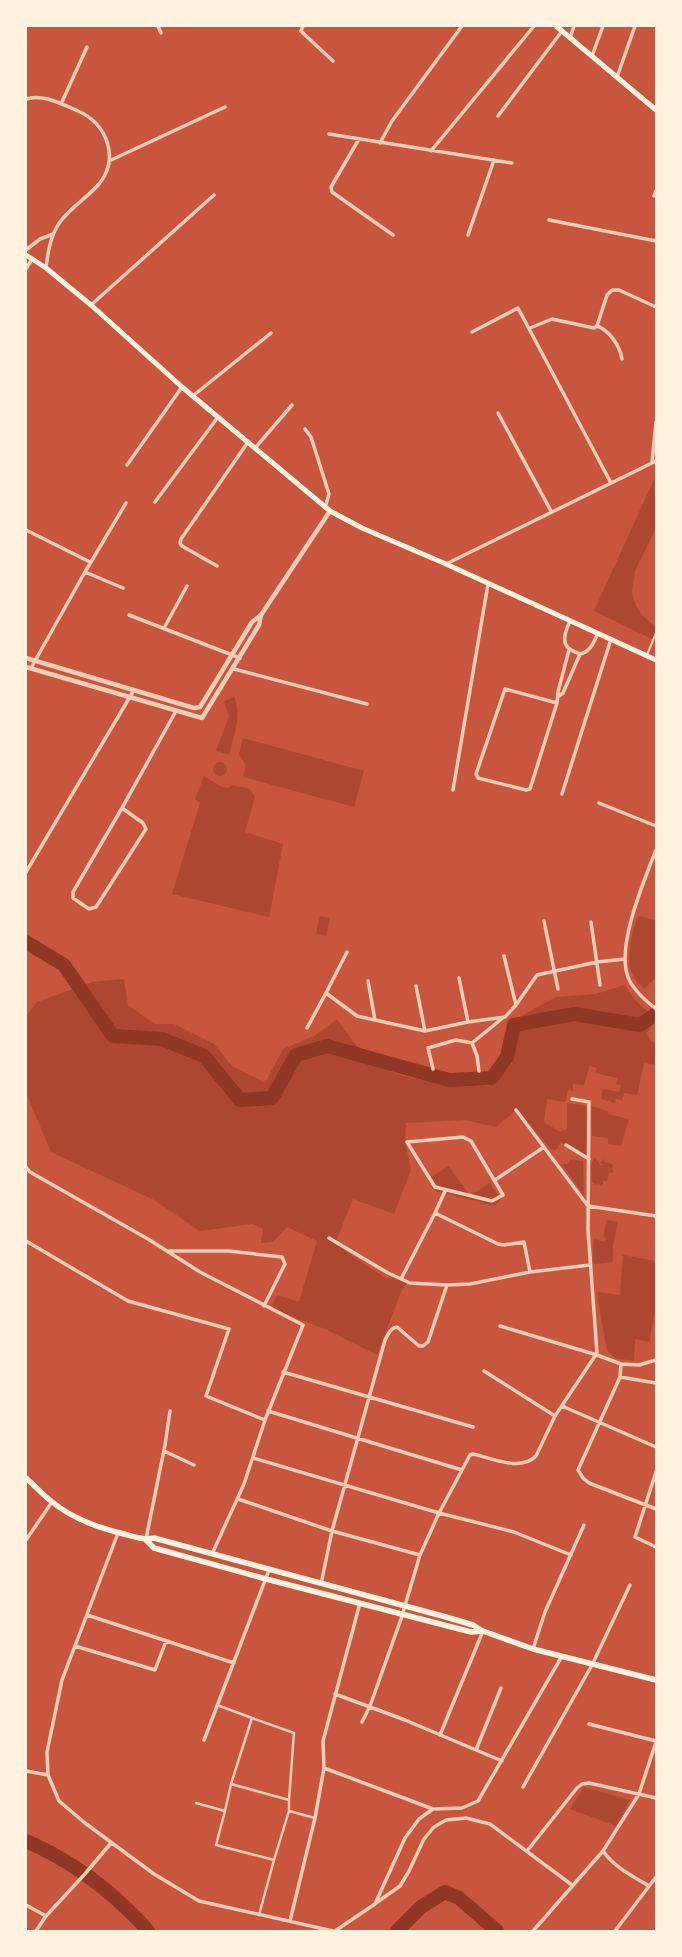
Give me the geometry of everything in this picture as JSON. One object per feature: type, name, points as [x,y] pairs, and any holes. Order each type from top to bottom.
[{"type":"main road","points":[[556,26],[656,110]]},
{"type":"main road","points":[[26,255],[46,268],[91,305],[182,387],[194,395],[325,508],[362,528],[446,564],[656,660]]},
{"type":"main road","points":[[26,1478],[52,1502],[89,1523],[118,1533],[146,1540],[154,1538],[405,1606],[473,1625],[483,1631],[533,1649],[656,1680]]},
{"type":"main road","points":[[146,1540],[154,1548],[266,1579],[403,1613],[471,1632],[483,1631]]},
{"type":"street","points":[[158,26],[161,33]]},
{"type":"street","points":[[303,26],[301,31],[333,61]]},
{"type":"street","points":[[380,143],[392,121],[462,26]]},
{"type":"street","points":[[431,151],[534,26]]},
{"type":"street","points":[[570,38],[574,26]]},
{"type":"street","points":[[592,56],[603,26]]},
{"type":"street","points":[[616,77],[635,26]]},
{"type":"street","points":[[498,116],[562,31]]},
{"type":"street","points":[[61,104],[87,47]]},
{"type":"street","points":[[26,99],[41,98],[86,114],[101,127],[106,136],[108,161],[105,173],[99,184],[68,211],[53,234],[49,244],[46,268]]},
{"type":"street","points":[[108,161],[225,107]]},
{"type":"street","points":[[329,134],[359,140],[512,163]]},
{"type":"street","points":[[359,140],[332,188],[332,192],[393,235]]},
{"type":"street","points":[[468,235],[494,160]]},
{"type":"street","points":[[654,196],[656,191]]},
{"type":"street","points":[[91,305],[214,195]]},
{"type":"street","points":[[548,220],[656,241]]},
{"type":"street","points":[[26,250],[40,239],[53,234]]},
{"type":"street","points":[[26,269],[32,259]]},
{"type":"street","points":[[597,326],[607,295],[612,290],[619,290],[656,308]]},
{"type":"street","points":[[472,332],[518,308],[530,328],[611,483]]},
{"type":"street","points":[[530,328],[552,319],[588,328],[594,328],[597,326]]},
{"type":"street","points":[[597,326],[605,331],[620,350],[622,359]]},
{"type":"street","points":[[194,395],[272,333]]},
{"type":"street","points":[[127,465],[182,387]]},
{"type":"street","points":[[255,448],[292,405]]},
{"type":"street","points":[[498,413],[551,511]]},
{"type":"street","points":[[155,502],[218,417]]},
{"type":"street","points":[[652,463],[656,422]]},
{"type":"street","points":[[305,429],[311,437],[329,494],[325,508]]},
{"type":"street","points":[[217,566],[182,546],[180,543],[181,539],[248,442]]},
{"type":"street","points":[[446,564],[551,511],[656,461]]},
{"type":"street","points":[[126,503],[90,562],[34,660],[28,667],[202,718],[234,669],[259,625],[261,615]]},
{"type":"street","points":[[26,658],[194,708],[200,707],[252,622],[261,615],[330,511]]},
{"type":"street","points":[[26,530],[90,562]]},
{"type":"street","points":[[85,572],[123,588]]},
{"type":"street","points":[[453,790],[488,584]]},
{"type":"street","points":[[164,628],[187,586]]},
{"type":"street","points":[[129,615],[240,658]]},
{"type":"street","points":[[570,621],[564,637],[566,647],[569,650],[580,654]]},
{"type":"street","points":[[559,696],[562,693],[580,654],[589,649],[598,633]]},
{"type":"street","points":[[562,794],[611,639]]},
{"type":"street","points":[[557,703],[505,689],[476,774],[478,778],[526,790],[530,789],[557,703],[559,696],[558,692],[569,650]]},
{"type":"street","points":[[234,669],[366,704]]},
{"type":"street","points":[[26,872],[134,690]]},
{"type":"street","points":[[122,808],[143,823],[146,829],[96,907],[89,909],[73,898],[73,892],[176,711]]},
{"type":"street","points":[[599,803],[656,826]]},
{"type":"street","points":[[656,850],[654,861],[630,925],[624,959],[628,979],[656,1009]]},
{"type":"street","points":[[544,921],[553,971],[558,989]]},
{"type":"street","points":[[591,922],[600,985]]},
{"type":"street","points":[[307,1028],[347,952]]},
{"type":"street","points":[[504,956],[516,1005]]},
{"type":"street","points":[[433,1069],[428,1048],[456,1040],[472,1043],[505,1017],[516,1005],[537,974],[597,962],[624,959]]},
{"type":"street","points":[[458,978],[468,1022]]},
{"type":"street","points":[[368,981],[375,1020]]},
{"type":"street","points":[[416,986],[425,1030]]},
{"type":"street","points":[[326,993],[357,1016],[425,1030],[505,1017]]},
{"type":"street","points":[[472,1043],[477,1056],[479,1071]]},
{"type":"street","points":[[362,1722],[370,1706],[403,1613],[420,1555],[439,1513],[462,1470],[473,1454],[514,1464],[529,1462],[536,1456],[555,1416],[597,1355],[590,1264],[588,1206],[589,1102],[572,1099]]},
{"type":"street","points":[[516,1110],[588,1206],[656,1216]]},
{"type":"street","points":[[467,1138],[504,1194],[492,1201],[445,1191],[433,1186],[407,1141],[467,1138]]},
{"type":"street","points":[[566,1145],[589,1159]]},
{"type":"street","points":[[495,1180],[544,1147]]},
{"type":"street","points":[[26,1168],[30,1172],[167,1251],[200,1272],[303,1325],[268,1411],[238,1499],[212,1554]]},
{"type":"street","points":[[401,1279],[445,1191]]},
{"type":"street","points":[[435,1213],[498,1244],[504,1245],[524,1242],[530,1272]]},
{"type":"street","points":[[329,1238],[410,1283],[446,1285],[477,1282],[530,1272],[590,1264]]},
{"type":"street","points":[[26,1241],[128,1301],[228,1328],[229,1330],[206,1396],[265,1420]]},
{"type":"street","points":[[167,1251],[228,1251],[282,1257],[285,1264],[264,1306]]},
{"type":"street","points":[[321,1584],[332,1531],[385,1340],[389,1332],[397,1327],[419,1346],[423,1346],[428,1342],[446,1285]]},
{"type":"street","points":[[500,1326],[597,1355],[621,1364],[639,1365],[656,1360]]},
{"type":"street","points":[[621,1364],[620,1377],[579,1468],[581,1476],[589,1482],[656,1509]]},
{"type":"street","points":[[484,1371],[555,1416]]},
{"type":"street","points":[[283,1372],[473,1427]]},
{"type":"street","points":[[620,1377],[656,1383]]},
{"type":"street","points":[[562,1406],[656,1447]]},
{"type":"street","points":[[146,1540],[164,1451],[170,1411]]},
{"type":"street","points":[[268,1411],[462,1470]]},
{"type":"street","points":[[164,1451],[194,1465]]},
{"type":"street","points":[[253,1458],[439,1513],[514,1532],[571,1555]]},
{"type":"street","points":[[656,1472],[644,1504],[635,1538],[656,1547]]},
{"type":"street","points":[[238,1499],[332,1531],[420,1555]]},
{"type":"street","points":[[26,1540],[52,1502]]},
{"type":"street","points":[[533,1649],[545,1612],[584,1525]]},
{"type":"street","points":[[118,1533],[62,1680],[47,1752],[48,1775],[59,1800],[85,1823],[154,1874],[199,1901],[334,1931],[400,1886],[424,1839],[434,1827],[446,1820],[466,1818],[490,1824],[572,1886]]},
{"type":"street","points":[[204,1740],[269,1570]]},
{"type":"street","points":[[523,1787],[592,1665],[630,1585]]},
{"type":"street","points":[[290,1921],[315,1818],[324,1768],[323,1741],[360,1603]]},
{"type":"street","points":[[87,1615],[234,1662]]},
{"type":"street","points":[[440,1735],[483,1631]]},
{"type":"street","points":[[75,1646],[155,1670],[166,1641]]},
{"type":"street","points":[[324,1768],[434,1809],[462,1808],[478,1801],[562,1656]]},
{"type":"street","points":[[476,1750],[501,1688]]},
{"type":"street","points":[[335,1694],[370,1706],[502,1761]]},
{"type":"street","points":[[217,1705],[294,1733],[289,1812],[274,1860],[260,1915]]},
{"type":"street","points":[[252,1718],[231,1784],[216,1845],[274,1860]]},
{"type":"street","points":[[533,1931],[603,1851],[639,1794],[656,1741],[589,1724]]},
{"type":"street","points":[[26,1771],[48,1775]]},
{"type":"street","points":[[527,1851],[577,1788],[582,1784],[589,1783],[656,1798]]},
{"type":"street","points":[[231,1784],[289,1800]]},
{"type":"street","points":[[196,1803],[225,1811]]},
{"type":"street","points":[[375,1904],[405,1838],[419,1820],[434,1809]]},
{"type":"street","points":[[289,1812],[315,1818]]},
{"type":"street","points":[[36,1931],[46,1916],[84,1875],[111,1842]]},
{"type":"street","points":[[603,1851],[618,1868],[649,1886]]},
{"type":"street","points":[[614,1931],[656,1877]]},
{"type":"street","points":[[26,1905],[46,1916]]},
{"type":"lane","points":[[646,656],[656,633]]},
{"type":"shaded area","points":[[656,475],[656,528],[635,571],[632,593],[636,606],[644,617],[656,627],[656,641],[594,611]]},
{"type":"shaded area","points":[[234,696],[237,718],[235,733],[229,755],[216,751],[229,716],[224,702]]},
{"type":"shaded area","points":[[243,738],[364,771],[354,807],[243,777],[246,765],[239,754]]},
{"type":"shaded area","points":[[217,762],[223,762],[227,766],[227,772],[223,776],[217,776],[213,772],[213,766]]},
{"type":"shaded area","points":[[204,776],[222,787],[228,788],[232,785],[250,789],[255,797],[245,832],[283,844],[269,917],[172,894],[200,803],[195,799]]},
{"type":"shaded area","points":[[320,916],[330,918],[326,936],[316,933]]},
{"type":"shaded area","points":[[638,916],[656,920],[656,977],[644,989],[633,975],[630,967],[632,937]]},
{"type":"shaded area","points":[[124,979],[128,1005],[154,1024],[174,1024],[214,1044],[232,1066],[265,1083],[283,1049],[314,1036],[337,1019],[363,1053],[383,1068],[407,1077],[421,1080],[489,1086],[512,1064],[506,1034],[517,1018],[556,997],[596,994],[624,985],[638,1003],[656,1018],[647,1033],[651,1041],[656,1044],[656,1065],[644,1063],[637,1095],[624,1093],[622,1102],[621,1100],[616,1099],[615,1103],[601,1099],[603,1089],[619,1092],[621,1085],[616,1084],[617,1078],[595,1073],[597,1068],[590,1066],[590,1064],[584,1085],[573,1084],[573,1091],[568,1090],[565,1102],[547,1099],[544,1122],[560,1132],[567,1129],[567,1103],[586,1106],[586,1155],[561,1142],[556,1150],[550,1149],[517,1109],[496,1127],[464,1120],[406,1123],[405,1141],[411,1170],[394,1214],[353,1199],[335,1244],[387,1279],[398,1276],[407,1283],[401,1292],[377,1355],[327,1330],[271,1308],[277,1295],[299,1302],[317,1241],[287,1227],[273,1242],[261,1243],[263,1229],[253,1224],[200,1231],[154,1200],[51,1152],[26,1093],[26,1016],[37,1002],[92,982]]},
{"type":"shaded area","points":[[591,1106],[608,1111],[608,1114],[629,1119],[621,1146],[608,1144],[608,1138],[592,1136]]},
{"type":"shaded area","points":[[595,1157],[601,1166],[604,1165],[601,1163],[603,1159],[613,1165],[612,1169],[614,1172],[609,1173],[607,1181],[603,1181],[603,1185],[601,1186],[598,1183],[596,1185],[592,1182],[591,1165]]},
{"type":"shaded area","points":[[570,1159],[583,1161],[584,1196],[561,1164],[567,1164]]},
{"type":"shaded area","points":[[448,1166],[470,1195],[490,1183],[501,1200],[495,1206],[436,1191],[429,1179]]},
{"type":"shaded area","points":[[607,1220],[618,1222],[613,1245],[613,1262],[594,1264],[594,1239],[605,1242],[606,1238],[603,1237]]},
{"type":"shaded area","points":[[623,1255],[656,1261],[656,1307],[649,1342],[635,1339],[634,1361],[615,1358],[607,1350],[598,1300],[598,1292],[620,1295]]},
{"type":"shaded area","points":[[584,1787],[630,1800],[616,1826],[570,1809]]},
{"type":"waterway","points":[[26,942],[64,965],[113,1036],[162,1039],[204,1056],[240,1100],[272,1098],[296,1055],[327,1046],[449,1080],[492,1078],[507,1057],[514,1025],[574,1014],[640,1025],[656,1014]]},
{"type":"waterway","points":[[26,1841],[80,1870],[104,1888],[148,1931]]},
{"type":"waterway","points":[[397,1931],[421,1907],[445,1892],[459,1898],[497,1931]]}]
